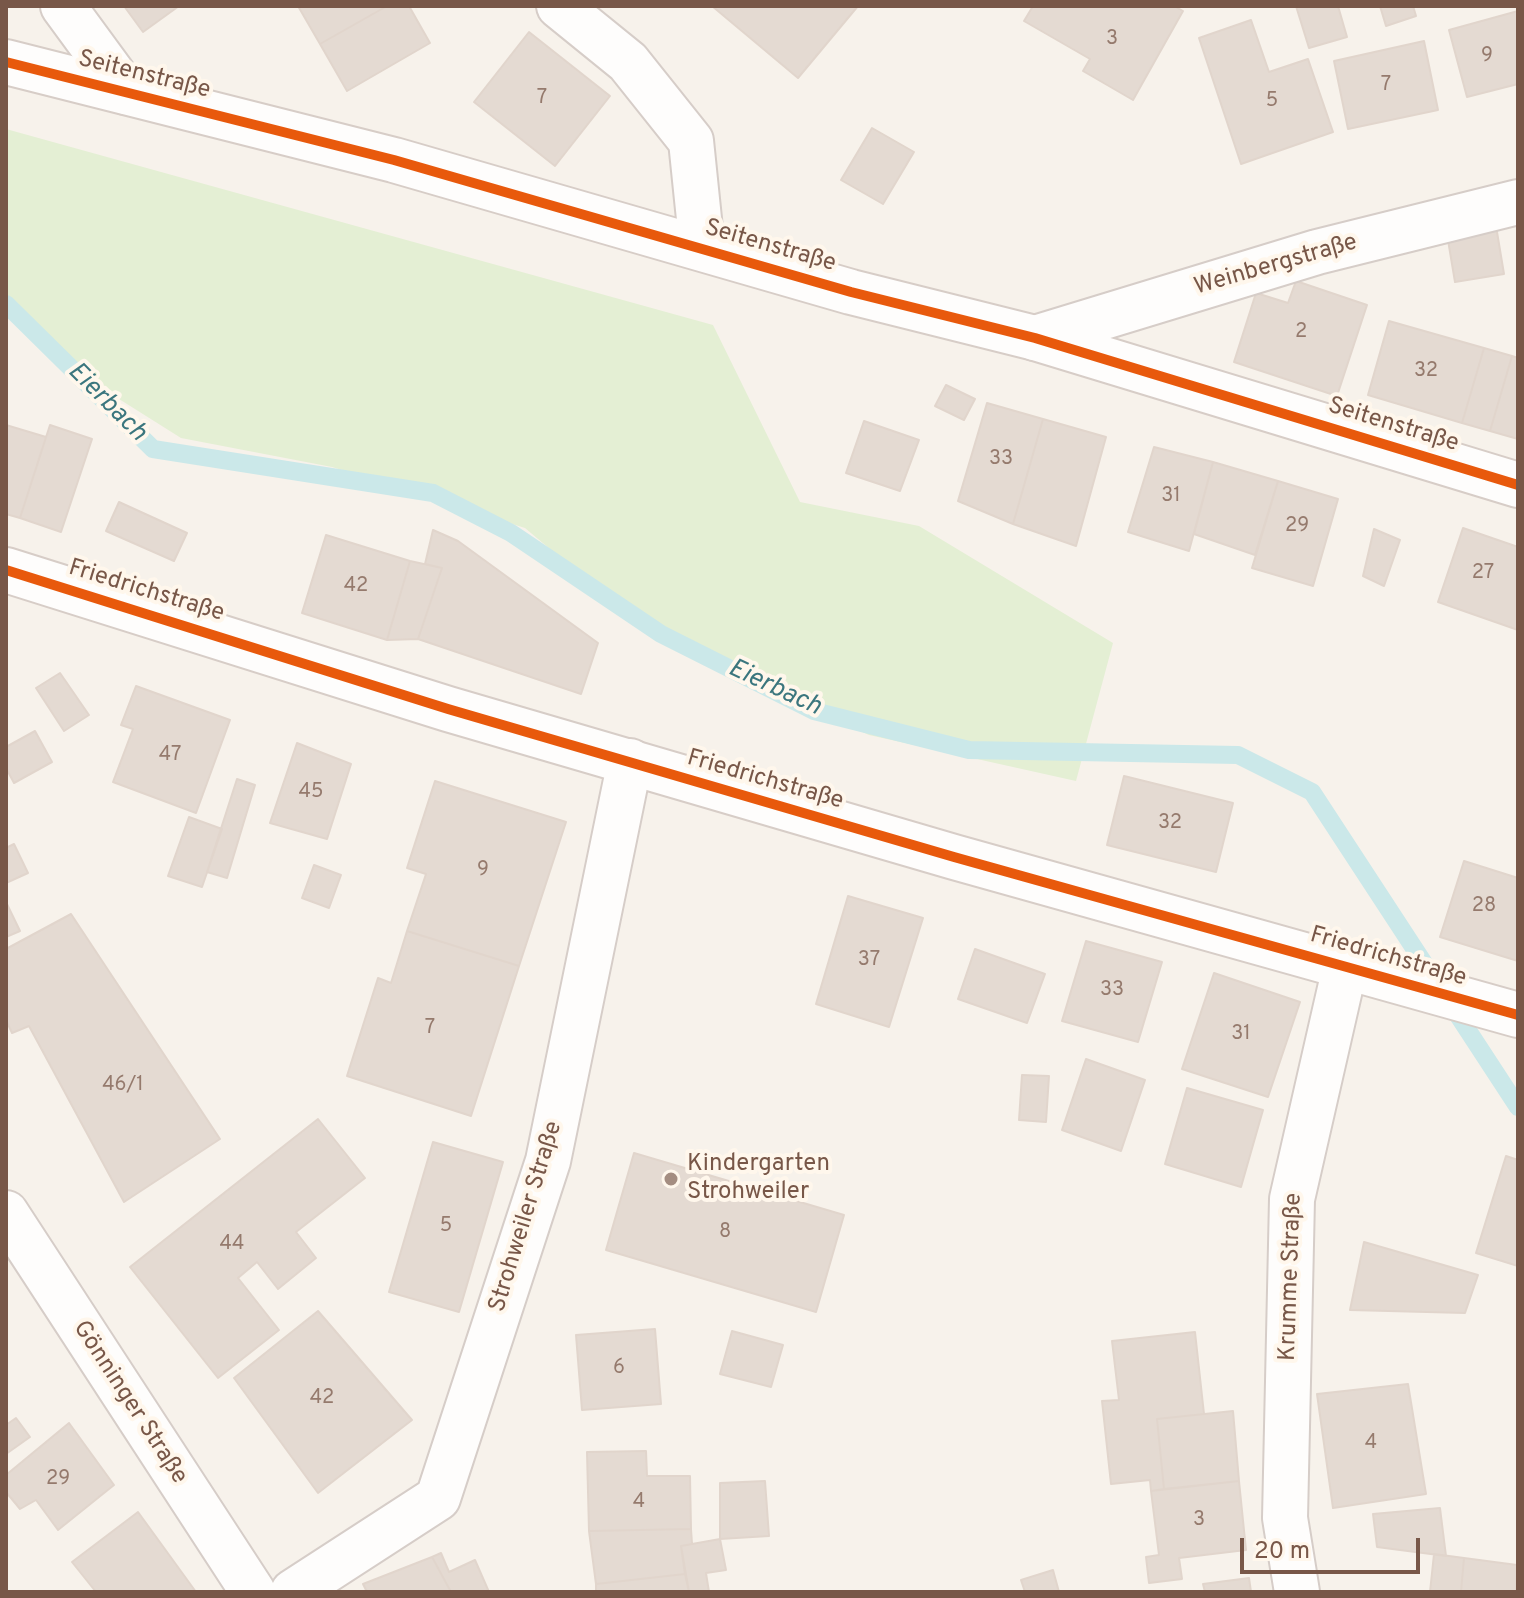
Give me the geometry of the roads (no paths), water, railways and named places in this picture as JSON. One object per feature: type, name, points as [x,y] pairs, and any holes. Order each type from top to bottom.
[{"type":"main road","points":[[63,6],[126,92]]},
{"type":"main road","points":[[559,6],[628,62],[691,141],[702,248]]},
{"type":"main road","name":"Seitenstraße","points":[[6,62],[394,160],[851,292],[1035,338],[1518,485]]},
{"type":"main road","name":"Weinbergstraße","points":[[1035,338],[1317,252],[1518,202]]},
{"type":"main road","name":"Friedrichstraße","points":[[6,570],[448,709],[969,862],[1518,1015]]},
{"type":"main road","name":"Strohweiler Straße","points":[[293,1592],[438,1498],[548,1161],[630,761]]},
{"type":"main road","name":"Krumme Straße","points":[[1297,1592],[1285,1518],[1292,1199],[1345,967]]},
{"type":"main road","name":"Gönninger Straße","points":[[6,1213],[253,1592]]},
{"type":"waterway","name":"Eierbach","points":[[6,304],[153,449],[433,493],[511,533],[661,634],[814,711],[969,750],[1238,755],[1312,792],[1518,1107]]},
{"type":"place","name":"Kindergarten Strohweiler","points":[[671,1179]]}]
